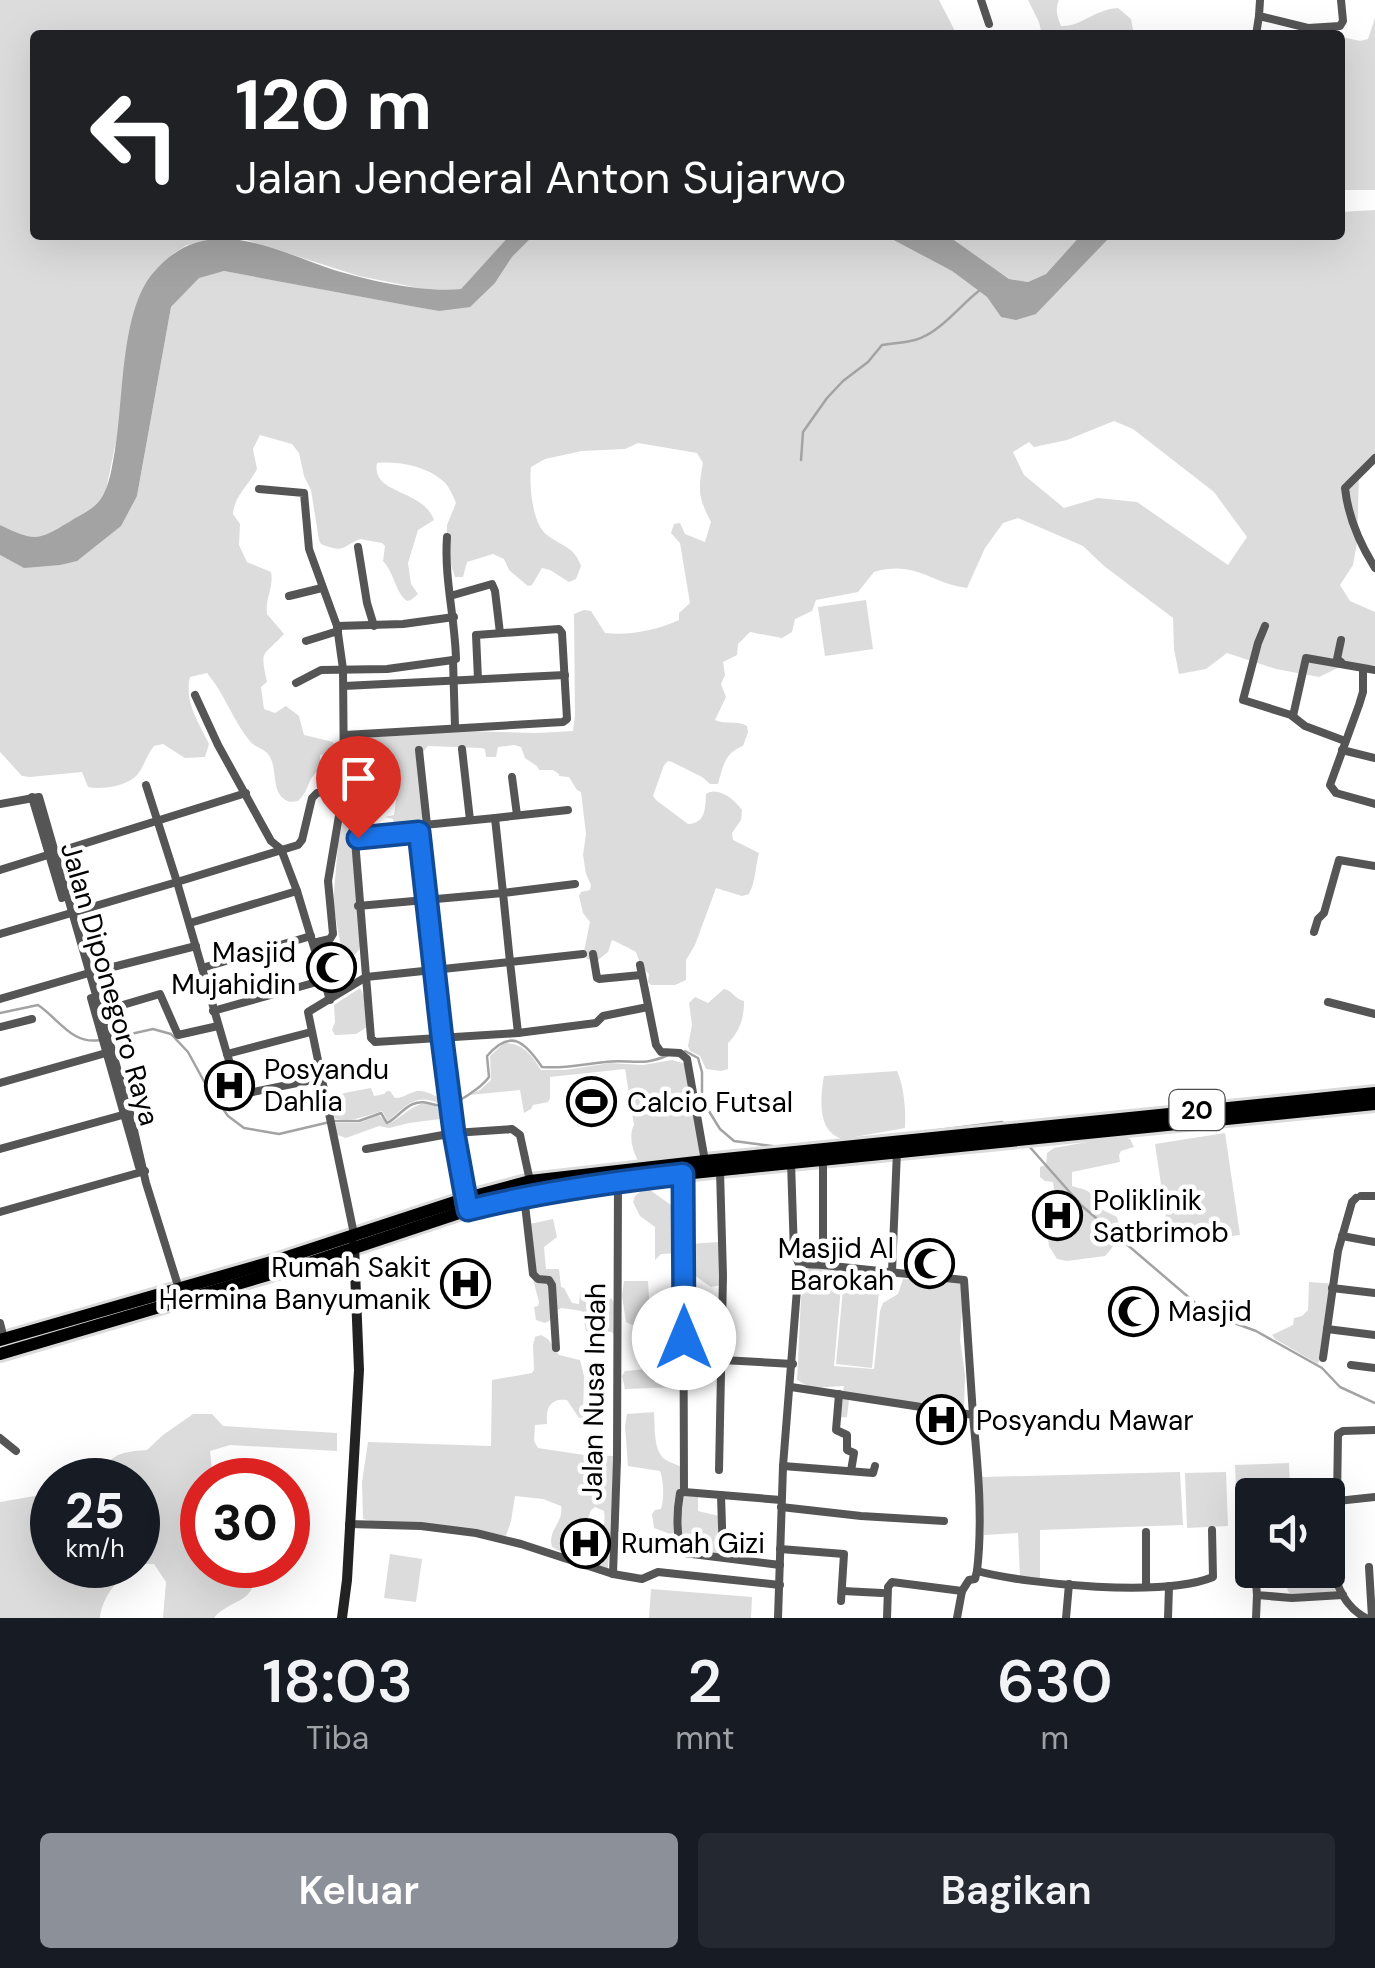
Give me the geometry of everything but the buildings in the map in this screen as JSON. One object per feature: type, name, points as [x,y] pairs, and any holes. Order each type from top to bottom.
[{"type":"highway","name":"20","points":[[467,1204],[822,1155],[1348,1101],[1375,1093]]},
{"type":"highway","name":"20","points":[[1348,1101],[1375,1104]]},
{"type":"highway","name":"20","points":[[0,1354],[46,1334],[275,1261],[356,1242],[530,1181],[705,1161],[896,1151],[1021,1134]]},
{"type":"highway","name":"20","points":[[2,1339],[46,1334]]},
{"type":"main road","points":[[342,1618],[359,1370],[356,1242]]},
{"type":"street","points":[[981,0],[988,24]]},
{"type":"street","points":[[1257,30],[1260,0]]},
{"type":"street","points":[[1319,30],[1340,26],[1341,0]]},
{"type":"street","points":[[1260,16],[1302,30]]},
{"type":"street","points":[[1375,458],[1345,488],[1350,513],[1375,568]]},
{"type":"street","points":[[202,968],[312,939],[330,940],[333,934],[328,881],[344,797],[343,668],[337,629],[309,549],[302,480]]},
{"type":"street","points":[[259,489],[304,493]]},
{"type":"street","points":[[1343,506],[1355,543],[1368,558]]},
{"type":"street","points":[[447,537],[447,578],[456,659],[455,728]]},
{"type":"street","points":[[358,547],[374,626]]},
{"type":"street","points":[[450,596],[492,584],[500,633]]},
{"type":"street","points":[[289,596],[322,588]]},
{"type":"street","points":[[306,641],[337,629],[454,617]]},
{"type":"street","points":[[1265,626],[1243,700],[1294,716],[1343,746],[1375,758]]},
{"type":"street","points":[[346,736],[566,721],[559,629],[476,635],[478,680]]},
{"type":"street","points":[[1341,640],[1338,661],[1361,669]]},
{"type":"street","points":[[1294,716],[1306,658],[1375,670]]},
{"type":"street","points":[[296,683],[321,670],[387,669],[453,660]]},
{"type":"street","points":[[1361,669],[1363,692],[1330,781],[1332,791],[1375,804]]},
{"type":"street","points":[[344,686],[565,675]]},
{"type":"street","points":[[195,695],[271,841],[281,849],[330,1000]]},
{"type":"street","points":[[462,749],[470,820]]},
{"type":"street","points":[[418,750],[433,969],[467,1204]]},
{"type":"street","points":[[512,777],[517,816]]},
{"type":"street","points":[[146,784],[213,1011],[242,1094],[322,1078]]},
{"type":"street","points":[[0,934],[292,848],[301,842],[312,798],[326,792]]},
{"type":"street","points":[[0,870],[246,794]]},
{"type":"street","name":"Jalan Diponegoro Raya","points":[[0,804],[35,796],[181,1294]]},
{"type":"street","points":[[568,810],[470,820],[354,840],[371,1038],[375,1042],[442,1039],[596,1024],[603,1016],[648,1007]]},
{"type":"street","points":[[496,818],[518,1032]]},
{"type":"street","points":[[1314,932],[1324,913],[1338,860],[1375,866]]},
{"type":"street","points":[[358,906],[427,902],[574,884]]},
{"type":"street","points":[[190,923],[297,891]]},
{"type":"street","points":[[0,999],[196,946]]},
{"type":"street","points":[[356,1242],[308,1012],[366,976],[588,954],[599,979],[641,970],[660,1052],[676,1053],[687,1059],[705,1161]]},
{"type":"street","points":[[213,1011],[324,980]]},
{"type":"street","points":[[97,1012],[158,994],[178,1034],[218,1026]]},
{"type":"street","points":[[1328,1002],[1375,1014]]},
{"type":"street","points":[[0,1027],[32,1019]]},
{"type":"street","points":[[227,1054],[312,1032]]},
{"type":"street","points":[[0,1083],[107,1048]]},
{"type":"street","points":[[0,1148],[127,1114]]},
{"type":"street","points":[[366,1150],[454,1133],[517,1131],[530,1181]]},
{"type":"street","points":[[892,1272],[896,1151]]},
{"type":"street","points":[[822,1155],[823,1265]]},
{"type":"street","points":[[778,1618],[783,1466],[800,1264],[794,1252],[791,1162]]},
{"type":"street","points":[[720,1171],[720,1470]]},
{"type":"street","points":[[0,1212],[143,1172]]},
{"type":"street","points":[[683,1174],[684,1492]]},
{"type":"street","name":"Jalan Nusa Indah","points":[[613,1574],[618,1181]]},
{"type":"street","points":[[524,1196],[533,1274],[552,1285],[556,1348]]},
{"type":"street","points":[[1323,1358],[1332,1288],[1352,1202],[1358,1197],[1375,1196]]},
{"type":"street","points":[[1342,1236],[1375,1242]]},
{"type":"street","points":[[800,1264],[965,1282],[980,1549],[975,1579],[969,1580],[962,1591],[957,1618]]},
{"type":"street","points":[[1332,1288],[1375,1294]]},
{"type":"street","points":[[0,1324],[2,1339]]},
{"type":"street","points":[[1327,1329],[1375,1335]]},
{"type":"street","points":[[722,1360],[793,1364]]},
{"type":"street","points":[[1351,1365],[1375,1368]]},
{"type":"street","points":[[791,1387],[973,1415]]},
{"type":"street","points":[[839,1394],[836,1430],[846,1435],[847,1450],[854,1453],[851,1471]]},
{"type":"street","points":[[1334,1478],[1338,1434],[1375,1430]]},
{"type":"street","points":[[0,1438],[16,1450]]},
{"type":"street","points":[[783,1466],[873,1473],[875,1466]]},
{"type":"street","points":[[780,1565],[682,1551],[680,1494],[722,1495],[861,1516],[944,1521]]},
{"type":"street","points":[[722,1495],[723,1557]]},
{"type":"street","points":[[1345,1500],[1375,1497]]},
{"type":"street","points":[[349,1524],[421,1526],[476,1534],[642,1579],[658,1572],[780,1585]]},
{"type":"street","points":[[977,1571],[1069,1584],[1168,1586],[1212,1578],[1212,1530]]},
{"type":"street","points":[[1146,1532],[1146,1587]]},
{"type":"street","points":[[780,1549],[844,1554],[842,1596],[882,1594]]},
{"type":"street","points":[[1339,1588],[1353,1610],[1369,1618],[1373,1582],[1369,1567]]},
{"type":"street","points":[[887,1618],[888,1587],[892,1582],[962,1591]]},
{"type":"street","points":[[1066,1618],[1069,1584]]},
{"type":"street","points":[[1168,1586],[1168,1618]]},
{"type":"street","points":[[1256,1588],[1256,1618]]},
{"type":"street","points":[[1257,1595],[1342,1595]]},
{"type":"shaded area","points":[[0,0],[939,0],[954,30],[30,30],[30,240],[211,240],[187,245],[153,273],[123,377],[120,422],[106,490],[97,505],[48,535],[31,539],[0,525]]},
{"type":"shaded area","points":[[1028,0],[1059,0],[1061,26],[1118,8],[1131,19],[1133,30],[1041,30]]},
{"type":"shaded area","points":[[1375,18],[1375,190],[1345,190],[1345,38],[1368,39]]},
{"type":"shaded area","points":[[1375,210],[1375,463],[1359,473],[1357,543],[1353,565],[1340,585],[1350,601],[1375,612],[1375,665],[1344,665],[1319,677],[1276,669],[1227,653],[1206,669],[1179,674],[1173,618],[1083,546],[1018,518],[1003,523],[985,548],[967,588],[912,570],[874,572],[858,592],[816,600],[812,611],[795,619],[792,632],[782,638],[750,632],[738,644],[737,655],[723,662],[725,675],[721,684],[726,697],[715,720],[747,726],[743,746],[725,761],[718,784],[710,784],[668,761],[653,796],[688,824],[702,817],[706,794],[726,795],[742,810],[733,840],[759,853],[749,894],[742,896],[716,888],[686,960],[686,980],[675,985],[651,985],[636,952],[612,940],[608,952],[598,960],[587,959],[584,951],[590,922],[579,896],[590,890],[591,885],[583,855],[586,834],[581,792],[569,777],[559,776],[553,770],[539,770],[525,758],[521,747],[514,745],[498,747],[496,757],[486,757],[485,749],[481,748],[428,746],[422,753],[424,816],[420,824],[395,829],[393,819],[385,817],[394,815],[393,797],[374,802],[366,809],[359,827],[363,831],[352,839],[360,945],[346,973],[333,903],[347,801],[348,744],[352,739],[463,731],[573,731],[574,614],[591,611],[605,633],[614,634],[662,627],[679,620],[679,613],[690,603],[680,543],[671,533],[674,524],[680,523],[685,534],[705,542],[711,522],[701,499],[703,463],[697,453],[638,443],[625,449],[582,451],[545,459],[531,467],[531,493],[542,530],[571,551],[581,566],[576,579],[569,582],[542,568],[528,586],[509,570],[504,559],[493,554],[467,562],[463,577],[455,577],[446,550],[447,525],[456,503],[447,486],[420,468],[377,463],[382,481],[419,502],[434,520],[418,530],[408,563],[411,584],[418,594],[407,601],[383,561],[382,543],[360,539],[340,549],[321,544],[299,453],[292,444],[260,435],[253,449],[257,469],[239,496],[233,514],[240,524],[239,545],[247,562],[271,572],[267,614],[284,634],[264,658],[264,709],[275,713],[286,706],[299,716],[304,735],[335,745],[335,750],[320,755],[320,769],[302,797],[290,802],[279,794],[268,754],[249,740],[207,673],[190,677],[189,686],[193,711],[209,744],[205,757],[185,758],[163,744],[154,746],[133,779],[94,788],[88,787],[82,772],[22,776],[0,752],[0,555],[25,568],[137,496],[171,307],[199,277],[224,271],[439,311],[495,283],[529,240],[893,240],[952,271],[987,297],[1001,317],[1036,314],[1107,240],[1345,240],[1345,212]],"holes":[[[1114,421],[1133,429],[1214,492],[1247,537],[1228,565],[1137,502],[1098,498],[1064,508],[1024,475],[1013,452],[1029,442],[1034,447],[1067,440]]]},
{"type":"shaded area","points":[[240,240],[381,282],[414,288],[461,289],[505,240],[529,240],[470,307],[439,311],[224,271],[199,278],[171,307],[137,496],[121,526],[77,561],[24,568],[0,555],[0,525],[29,536],[42,536],[90,510],[103,494],[115,450],[134,310],[153,273],[173,254],[195,243]]},
{"type":"shaded area","points":[[247,240],[505,240],[461,289],[438,292],[359,276]]},
{"type":"shaded area","points":[[893,240],[954,240],[1009,279],[1028,282],[1046,274],[1077,240],[1107,240],[1036,314],[1016,320],[1001,317],[987,297],[952,271]]},
{"type":"shaded area","points":[[954,240],[1077,240],[1046,274],[1028,282],[1009,279]]},
{"type":"shaded area","points":[[866,600],[873,649],[825,656],[818,607]]},
{"type":"shaded area","points":[[360,988],[367,1027],[356,1034],[335,1035],[334,1005]]},
{"type":"shaded area","points":[[724,989],[744,1001],[744,1007],[738,1029],[728,1043],[728,1069],[721,1071],[706,1069],[700,1056],[690,1051],[689,1003],[695,997],[708,1003]]},
{"type":"shaded area","points":[[504,1043],[526,1051],[541,1070],[672,1060],[686,1064],[698,1157],[654,1164],[639,1162],[632,1144],[634,1125],[625,1069],[550,1077],[548,1102],[533,1105],[524,1113],[520,1090],[469,1095],[491,1080],[490,1056]]},
{"type":"shaded area","points":[[897,1071],[904,1099],[905,1128],[843,1139],[828,1130],[821,1104],[824,1076]]},
{"type":"shaded area","points":[[371,1088],[374,1096],[390,1091],[398,1098],[421,1091],[446,1102],[416,1101],[388,1121],[382,1111],[352,1119],[333,1118],[330,1104],[344,1093]]},
{"type":"shaded area","points":[[425,1103],[448,1111],[448,1118],[389,1128],[379,1126],[346,1138],[335,1134],[335,1123],[359,1123],[379,1115],[388,1124]]},
{"type":"shaded area","points":[[1225,1133],[1240,1235],[1170,1245],[1155,1144]]},
{"type":"shaded area","points":[[1121,1136],[1130,1139],[1134,1147],[1121,1151],[1120,1162],[1072,1172],[1072,1186],[1089,1192],[1097,1207],[1117,1217],[1115,1243],[1105,1256],[1057,1259],[1048,1238],[1050,1234],[1067,1234],[1068,1216],[1053,1182],[1040,1177],[1047,1153],[1054,1148]]},
{"type":"shaded area","points":[[642,1190],[650,1190],[675,1208],[680,1253],[661,1254],[655,1260],[655,1227],[640,1216],[633,1202]]},
{"type":"shaded area","points":[[553,1219],[557,1237],[544,1247],[546,1269],[559,1269],[561,1287],[572,1303],[579,1304],[582,1291],[591,1318],[609,1315],[611,1298],[615,1339],[612,1332],[586,1331],[582,1311],[562,1308],[545,1323],[536,1320],[534,1307],[539,1302],[525,1225]]},
{"type":"shaded area","points":[[719,1242],[721,1285],[711,1287],[691,1272],[685,1248],[689,1244]]},
{"type":"shaded area","points":[[810,1268],[870,1276],[869,1282],[841,1287],[834,1366],[874,1369],[880,1311],[883,1303],[898,1294],[903,1279],[964,1283],[960,1340],[964,1409],[849,1400],[847,1417],[837,1418],[844,1386],[811,1388],[797,1380],[801,1298]]},
{"type":"shaded area","points":[[624,1281],[648,1281],[650,1317],[632,1325],[626,1322]]},
{"type":"shaded area","points":[[1309,1282],[1337,1284],[1318,1364],[1272,1335],[1293,1325],[1294,1318],[1308,1310]]},
{"type":"shaded area","points":[[843,1289],[879,1292],[872,1368],[836,1364]]},
{"type":"shaded area","points":[[541,1335],[559,1355],[580,1360],[584,1376],[583,1417],[579,1418],[567,1400],[552,1403],[547,1424],[535,1425],[534,1441],[538,1448],[614,1456],[608,1569],[595,1564],[605,1517],[604,1511],[595,1507],[587,1522],[575,1526],[570,1548],[563,1553],[552,1547],[551,1541],[561,1506],[543,1499],[515,1496],[506,1536],[363,1519],[362,1482],[368,1442],[491,1446],[492,1380],[532,1373],[533,1345],[535,1337]]},
{"type":"shaded area","points":[[675,1368],[681,1377],[679,1387],[625,1389],[625,1371]]},
{"type":"shaded area","points":[[654,1412],[659,1451],[666,1460],[681,1467],[681,1495],[698,1497],[698,1511],[719,1516],[718,1554],[683,1554],[676,1533],[654,1528],[652,1514],[661,1509],[663,1501],[660,1471],[628,1466],[625,1426],[627,1414]]},
{"type":"shaded area","points":[[193,1414],[212,1414],[223,1426],[337,1433],[337,1451],[230,1445],[210,1451],[211,1458],[180,1458],[180,1588],[252,1588],[247,1596],[214,1618],[163,1618],[166,1582],[160,1573],[160,1458],[114,1458],[147,1450]]},
{"type":"shaded area","points":[[1289,1463],[1290,1478],[1236,1478],[1235,1465]]},
{"type":"shaded area","points":[[1180,1472],[1183,1525],[1040,1530],[1040,1578],[1020,1577],[1018,1533],[984,1535],[982,1477]]},
{"type":"shaded area","points":[[1226,1472],[1228,1526],[1187,1528],[1185,1473]]},
{"type":"shaded area","points":[[30,1497],[30,1588],[113,1588],[100,1618],[0,1618],[0,1502]]},
{"type":"shaded area","points":[[390,1554],[422,1559],[416,1602],[384,1598]]},
{"type":"shaded area","points":[[1287,1588],[1336,1588],[1337,1592],[1292,1596]]},
{"type":"shaded area","points":[[651,1589],[752,1597],[751,1618],[649,1618]]},
{"type":"waterway","points":[[801,460],[803,432],[843,381],[882,345],[915,340],[933,331],[980,290]]},
{"type":"waterway","points":[[0,1013],[38,1005],[81,1039],[100,1040]]},
{"type":"waterway","points":[[113,1038],[153,1029],[171,1034],[188,1052],[228,1116],[244,1128],[279,1134],[334,1121],[359,1121],[381,1113],[387,1123],[417,1103],[454,1103],[486,1081],[487,1056],[503,1042],[523,1045],[542,1067],[644,1062],[668,1055]]},
{"type":"waterway","points":[[685,1051],[698,1058],[702,1100],[720,1129],[734,1141],[780,1147]]},
{"type":"waterway","points":[[883,1137],[1002,1122],[1007,1126]]},
{"type":"waterway","points":[[1028,1145],[1082,1206],[1207,1313],[1256,1331],[1322,1368],[1340,1387],[1375,1403]]},
{"type":"place","name":"Masjid Mujahidin","points":[[331,968]]},
{"type":"place","name":"Posyandu Dahlia","points":[[229,1085]]},
{"type":"place","name":"Calcio Futsal","points":[[592,1102]]},
{"type":"place","name":"Poliklinik Satbrimob","points":[[1058,1216]]},
{"type":"place","name":"Masjid Al Barokah","points":[[929,1264]]},
{"type":"place","name":"Rumah Sakit Hermina Banyumanik","points":[[466,1283]]},
{"type":"place","name":"Masjid","points":[[1133,1311]]},
{"type":"place","name":"Posyandu Mawar","points":[[941,1420]]},
{"type":"place","name":"Rumah Gizi","points":[[586,1543]]},
{"type":"route","points":[[358,838],[419,832],[454,1133],[468,1210],[613,1181],[683,1174],[684,1338]]}]
